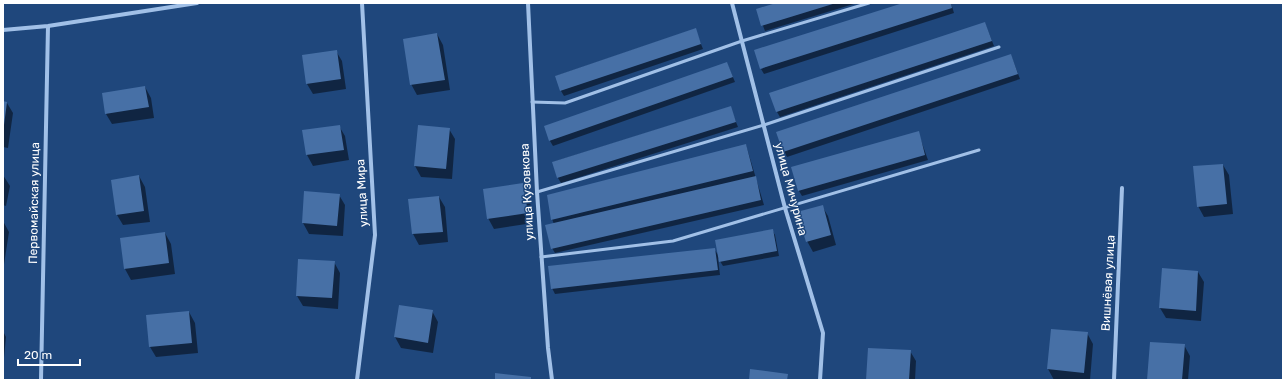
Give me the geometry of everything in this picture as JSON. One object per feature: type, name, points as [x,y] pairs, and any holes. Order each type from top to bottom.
[{"type":"street","points":[[3,30],[48,26],[197,3]]},
{"type":"street","name":"улица Мира","points":[[357,380],[374,235],[362,3]]},
{"type":"street","name":"улица Кузовкова","points":[[528,3],[541,257],[552,380]]},
{"type":"street","name":"улица Мичурина","points":[[732,3],[785,208],[823,333],[820,380]]},
{"type":"street","name":"Первомайская улица","points":[[41,380],[48,26]]},
{"type":"street","name":"Вишнёвая улица","points":[[1114,380],[1122,188]]},
{"type":"lane","points":[[532,102],[565,103],[742,41],[869,3]]},
{"type":"lane","points":[[537,192],[764,125],[999,46]]},
{"type":"lane","points":[[541,257],[673,241],[979,150]]},
{"type":"building","points":[[776,3],[836,3],[761,26],[756,9]]},
{"type":"building","points":[[903,3],[951,3],[952,8],[760,69],[754,50]]},
{"type":"building","points":[[985,22],[992,41],[776,112],[769,93]]},
{"type":"building","points":[[696,28],[701,44],[560,91],[555,76]]},
{"type":"building","points":[[437,33],[445,80],[410,85],[403,39]]},
{"type":"building","points":[[337,50],[341,79],[306,84],[302,55]]},
{"type":"building","points":[[1011,54],[1018,74],[783,152],[776,132]]},
{"type":"building","points":[[727,62],[733,77],[549,141],[544,126]]},
{"type":"building","points":[[145,86],[149,107],[105,114],[102,93]]},
{"type":"building","points":[[3,101],[7,102],[4,125],[3,125]]},
{"type":"building","points":[[731,106],[736,122],[557,178],[552,162]]},
{"type":"building","points":[[340,125],[344,150],[306,155],[302,130]]},
{"type":"building","points":[[418,125],[450,128],[446,169],[414,166]]},
{"type":"building","points":[[919,131],[925,155],[798,191],[791,167]]},
{"type":"building","points":[[746,144],[753,171],[551,220],[547,195]]},
{"type":"building","points":[[1223,164],[1227,204],[1197,207],[1193,166]]},
{"type":"building","points":[[139,175],[144,211],[116,215],[111,180]]},
{"type":"building","points":[[756,176],[761,200],[551,249],[545,225]]},
{"type":"building","points":[[523,183],[528,213],[487,219],[483,189]]},
{"type":"building","points":[[304,191],[340,194],[337,226],[302,223]]},
{"type":"building","points":[[439,196],[443,232],[412,234],[408,199]]},
{"type":"building","points":[[823,205],[831,235],[806,242],[797,212]]},
{"type":"building","points":[[773,229],[777,251],[719,262],[715,240]]},
{"type":"building","points":[[165,232],[169,263],[124,269],[120,238]]},
{"type":"building","points":[[715,248],[718,270],[551,289],[548,266]]},
{"type":"building","points":[[298,259],[335,261],[332,298],[296,296]]},
{"type":"building","points":[[1162,268],[1198,271],[1196,311],[1159,308]]},
{"type":"building","points":[[399,305],[433,310],[428,343],[394,337]]},
{"type":"building","points":[[189,311],[192,343],[149,347],[146,315]]},
{"type":"building","points":[[1051,329],[1088,332],[1084,373],[1047,369]]},
{"type":"building","points":[[1150,342],[1185,344],[1182,380],[1147,380]]},
{"type":"building","points":[[868,348],[911,350],[909,380],[866,380]]},
{"type":"building","points":[[750,369],[788,374],[787,380],[749,380]]},
{"type":"building","points":[[495,373],[531,377],[531,380],[495,380]]}]
